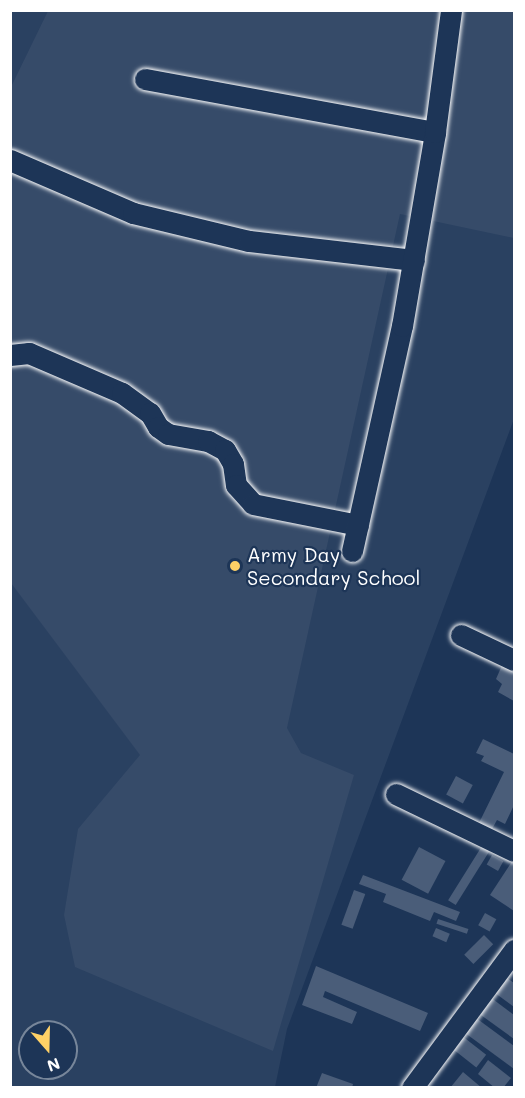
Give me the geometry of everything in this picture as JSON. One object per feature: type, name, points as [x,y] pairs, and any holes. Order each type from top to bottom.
[{"type":"street","points":[[352,551],[402,326],[435,132],[451,10]]},
{"type":"street","points":[[145,79],[435,132]]},
{"type":"street","points":[[10,160],[133,213],[249,241],[414,260]]},
{"type":"street","points":[[10,355],[29,353],[122,393],[150,413],[158,427],[168,434],[208,441],[225,450],[232,464],[236,485],[253,504],[358,525]]},
{"type":"street","points":[[461,635],[514,660]]},
{"type":"street","points":[[396,794],[514,851]]},
{"type":"street","points":[[412,1088],[514,950]]},
{"type":"shaded area","name":"Army Day Secondary School","points":[[10,11],[514,11],[514,419],[287,1029],[275,1087],[11,1087]]},
{"type":"shaded area","name":"Army Day Secondary School","points":[[48,11],[514,11],[514,238],[400,214],[287,728],[301,753],[354,775],[273,1051],[75,967],[64,915],[78,829],[140,755],[11,583],[10,89]]},
{"type":"building","points":[[503,663],[514,666],[514,701],[498,692],[502,684],[496,679]]},
{"type":"building","points":[[483,739],[514,754],[514,805],[505,824],[497,820],[491,831],[478,825],[504,772],[481,761],[484,756],[476,753]]},
{"type":"building","points":[[456,776],[473,785],[463,803],[446,795]]},
{"type":"building","points":[[482,846],[490,851],[456,905],[448,900]]},
{"type":"building","points":[[419,847],[445,861],[428,894],[402,880]]},
{"type":"building","points":[[492,855],[503,861],[498,871],[487,865]]},
{"type":"building","points":[[514,861],[514,911],[490,895]]},
{"type":"building","points":[[363,875],[460,912],[456,921],[434,912],[430,921],[383,902],[386,894],[359,884]]},
{"type":"building","points":[[354,890],[365,894],[353,929],[341,925]]},
{"type":"building","points":[[485,913],[496,919],[490,932],[478,925]]},
{"type":"building","points":[[438,919],[468,929],[467,934],[436,924]]},
{"type":"building","points":[[436,928],[450,934],[446,942],[432,936]]},
{"type":"building","points":[[484,935],[493,944],[473,964],[464,955]]},
{"type":"building","points":[[316,966],[428,1013],[420,1031],[325,991],[323,997],[357,1012],[352,1024],[302,1005]]},
{"type":"building","points":[[503,975],[514,983],[514,1007],[491,990]]},
{"type":"building","points":[[486,994],[514,1015],[514,1039],[474,1010]]},
{"type":"building","points":[[472,1015],[514,1046],[514,1069],[461,1030]]},
{"type":"building","points":[[457,1032],[486,1055],[476,1067],[447,1045]]},
{"type":"building","points":[[488,1060],[511,1078],[503,1088],[495,1088],[478,1074]]},
{"type":"building","points":[[463,1072],[482,1088],[450,1088]]},
{"type":"building","points":[[322,1073],[353,1084],[352,1088],[316,1088]]},
{"type":"place","name":"Army Day Secondary School","points":[[235,566]]}]
